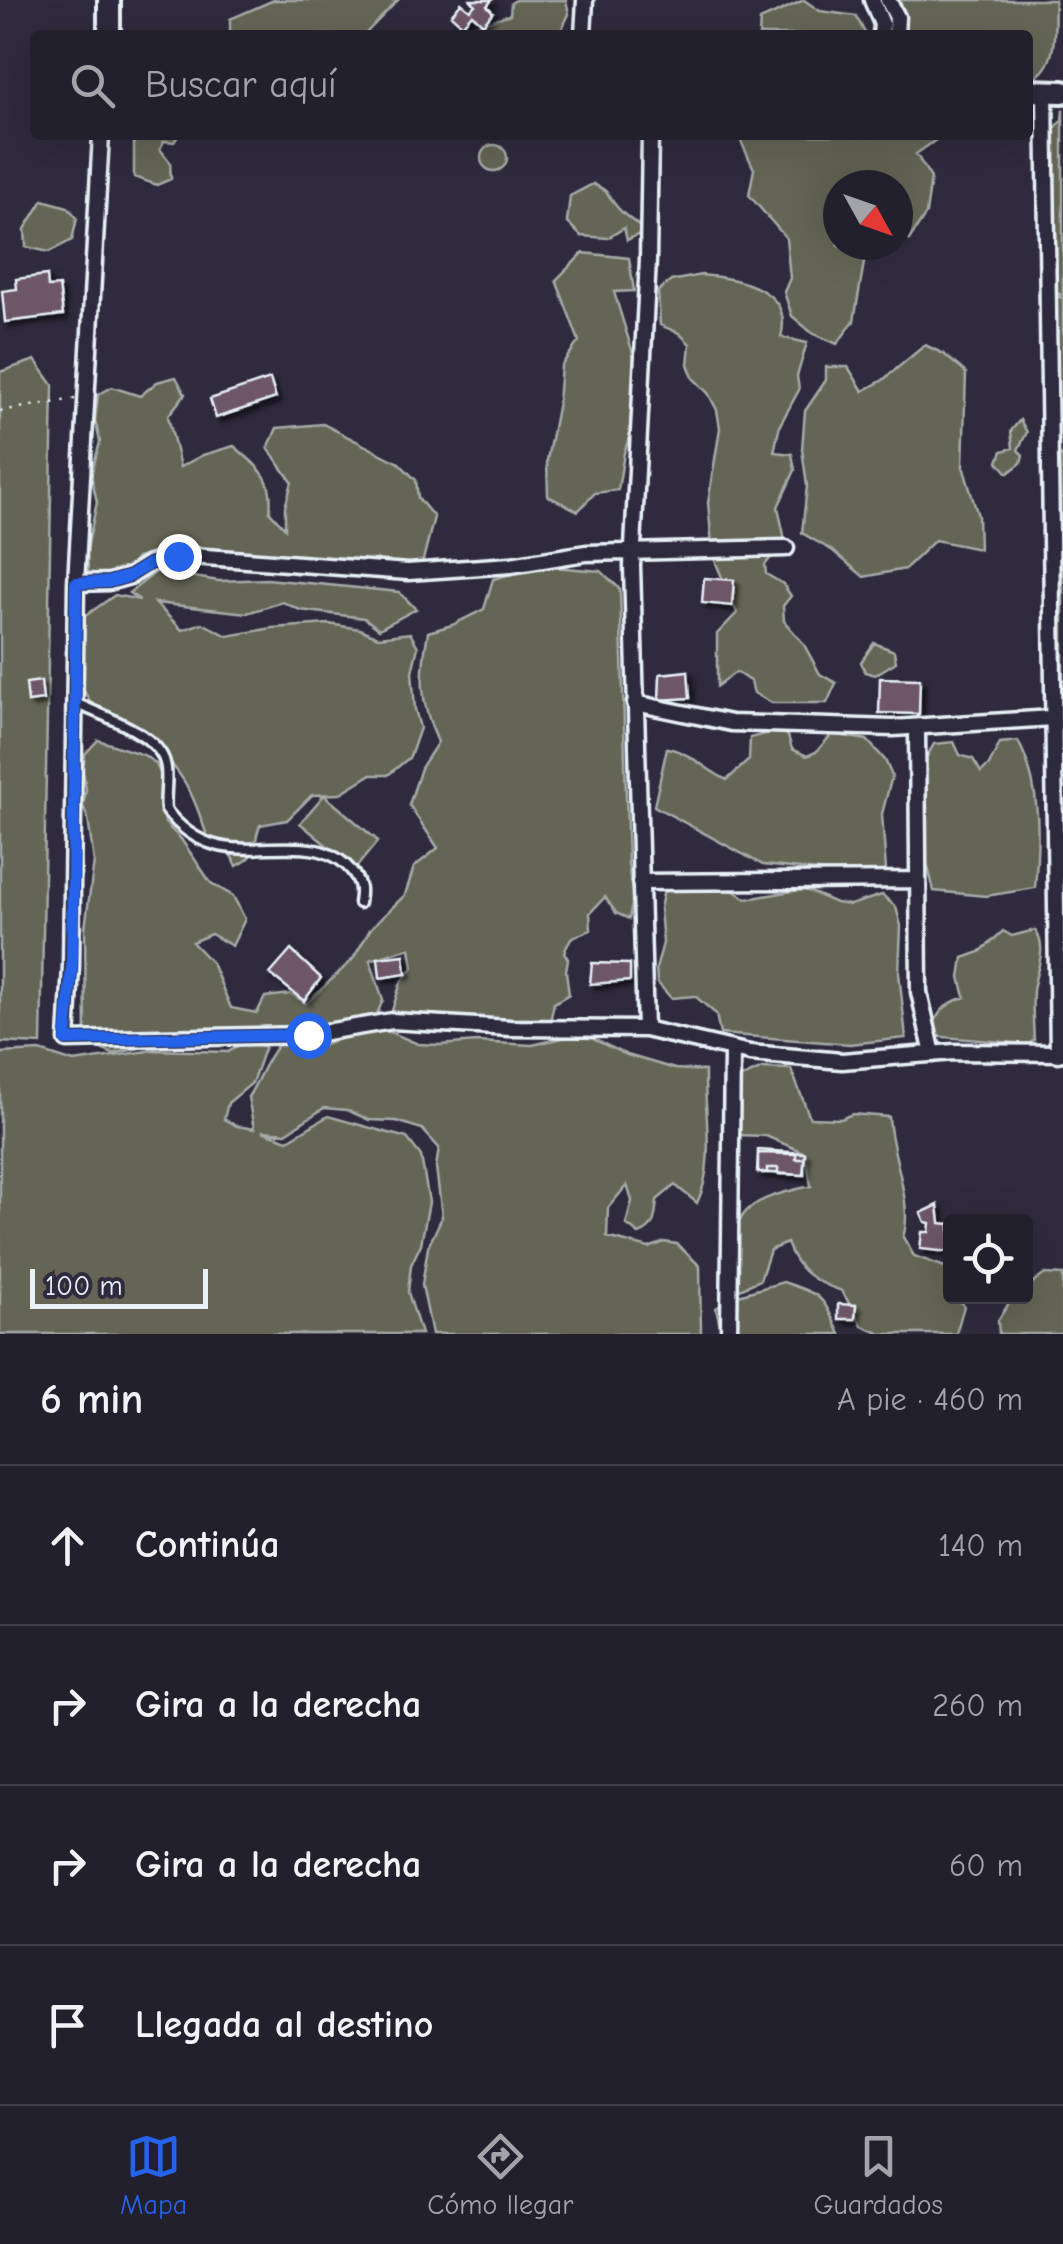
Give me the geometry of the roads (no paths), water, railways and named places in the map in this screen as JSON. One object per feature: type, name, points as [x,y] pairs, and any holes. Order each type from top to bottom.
[{"type":"street","points":[[109,0],[109,30]]},
{"type":"street","points":[[584,30],[585,0]]},
{"type":"street","points":[[872,0],[881,30]]},
{"type":"street","points":[[888,0],[897,17],[896,30]]},
{"type":"street","points":[[102,140],[76,583],[72,966],[66,1040],[308,1035],[392,1022],[645,1029],[732,1049],[842,1061],[934,1054],[1060,1053],[1045,92]]},
{"type":"street","points":[[645,1029],[632,552],[648,260],[650,140]]},
{"type":"street","points":[[76,583],[109,582],[178,556],[408,572],[511,565],[586,553],[786,548]]},
{"type":"street","points":[[635,704],[731,724],[917,727],[1053,718]]},
{"type":"street","points":[[917,727],[919,992],[934,1054]]},
{"type":"street","points":[[640,882],[918,880]]},
{"type":"street","points":[[729,1334],[732,1049]]},
{"type":"lane","points":[[75,703],[132,730],[160,750],[165,762],[166,810],[192,836],[218,846],[309,849],[332,855],[346,864],[358,880],[359,903]]}]
